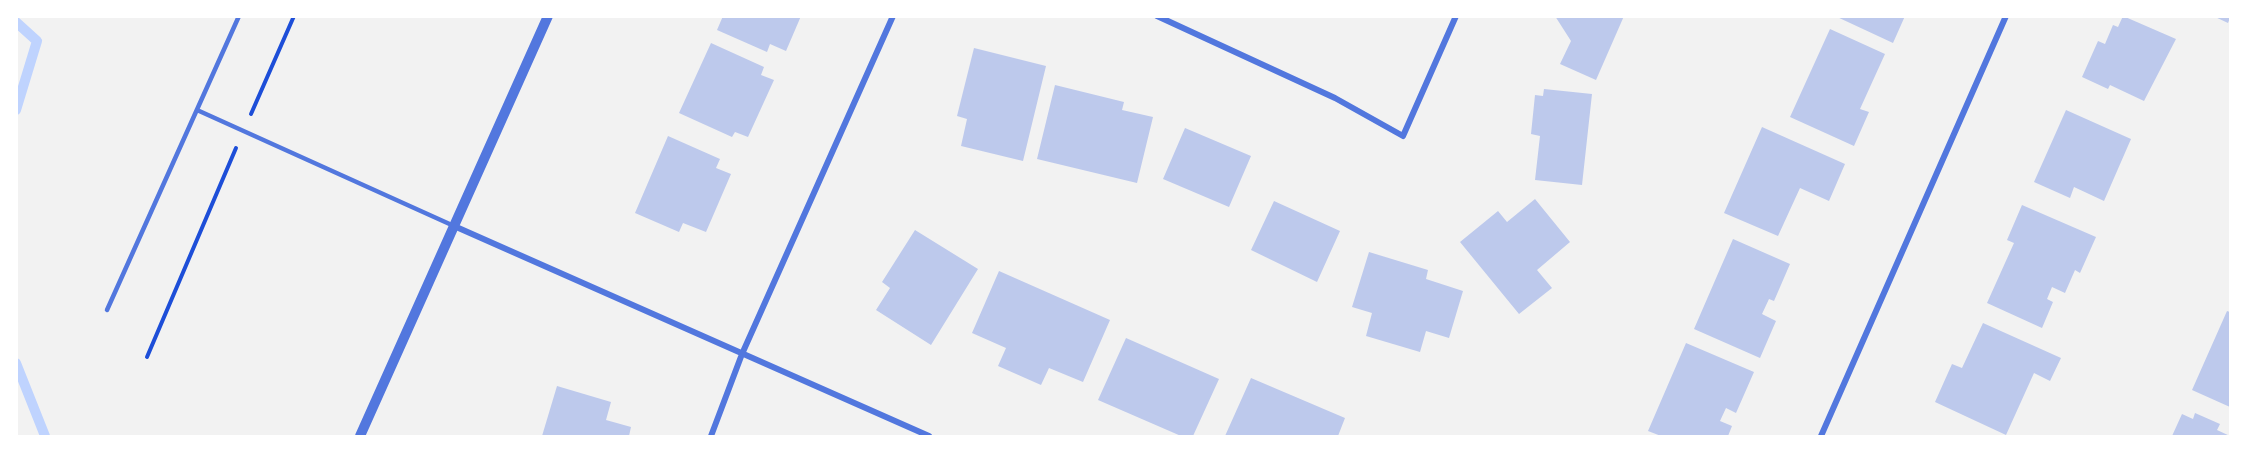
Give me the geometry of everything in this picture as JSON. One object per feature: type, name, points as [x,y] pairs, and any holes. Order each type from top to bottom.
[{"type":"street","points":[[360,436],[548,16]]},
{"type":"street","points":[[711,436],[742,354],[892,16]]},
{"type":"street","points":[[1157,16],[1335,98],[1403,136],[1456,16]]},
{"type":"street","points":[[1821,436],[2006,16]]},
{"type":"street","points":[[454,226],[929,436]]},
{"type":"lane","points":[[106,310],[239,16]]},
{"type":"lane","points":[[197,110],[454,226]]},
{"type":"path","points":[[147,357],[294,16]]},
{"type":"building","points":[[723,16],[801,16],[786,51],[770,44],[767,52],[717,30]]},
{"type":"building","points":[[1555,16],[1624,16],[1596,80],[1560,64],[1571,41]]},
{"type":"building","points":[[1835,16],[1905,16],[1893,43]]},
{"type":"building","points":[[2123,16],[2176,39],[2144,101],[2110,85],[2108,89],[2082,77],[2098,41],[2105,44],[2113,25],[2118,27]]},
{"type":"building","points":[[2213,16],[2230,16],[2230,18],[2228,23]]},
{"type":"building","points":[[1830,29],[1885,54],[1860,109],[1869,112],[1854,146],[1790,117]]},
{"type":"building","points":[[711,43],[764,67],[761,75],[774,80],[748,137],[735,132],[732,137],[679,113]]},
{"type":"building","points":[[974,48],[1046,66],[1023,161],[961,146],[967,119],[957,116]]},
{"type":"building","points":[[1055,85],[1124,102],[1122,110],[1153,117],[1137,183],[1037,159]]},
{"type":"building","points":[[1544,89],[1592,94],[1582,185],[1535,180],[1540,136],[1531,134],[1535,95],[1543,96]]},
{"type":"building","points":[[2066,110],[2131,139],[2104,201],[2074,187],[2070,198],[2034,182]]},
{"type":"building","points":[[1762,127],[1845,164],[1829,201],[1800,188],[1778,236],[1724,213]]},
{"type":"building","points":[[1185,128],[1251,156],[1229,207],[1163,179]]},
{"type":"building","points":[[668,136],[720,159],[716,168],[731,174],[706,232],[683,223],[679,232],[635,213]]},
{"type":"building","points":[[1535,199],[1570,242],[1537,270],[1552,288],[1519,314],[1460,242],[1498,211],[1507,222]]},
{"type":"building","points":[[1274,201],[1340,231],[1317,282],[1251,250]]},
{"type":"building","points":[[2022,205],[2096,237],[2080,273],[2075,270],[2065,293],[2052,287],[2047,299],[2053,302],[2042,328],[1987,303],[2014,243],[2007,240]]},
{"type":"building","points":[[915,230],[978,269],[931,345],[876,310],[890,288],[882,282]]},
{"type":"building","points":[[1733,239],[1790,264],[1774,301],[1769,299],[1762,314],[1776,321],[1760,358],[1694,329]]},
{"type":"building","points":[[1369,252],[1428,270],[1426,279],[1463,291],[1449,338],[1426,331],[1420,352],[1366,336],[1372,313],[1352,307]]},
{"type":"building","points":[[999,271],[1110,320],[1083,382],[1049,368],[1041,385],[998,366],[1006,348],[972,333]]},
{"type":"building","points":[[2227,311],[2230,312],[2230,407],[2192,390]]},
{"type":"building","points":[[1983,323],[2061,358],[2050,381],[2034,373],[2006,435],[1935,402],[1952,364],[1962,368]]},
{"type":"building","points":[[1126,338],[1219,379],[1193,436],[1181,436],[1098,400]]},
{"type":"building","points":[[1686,343],[1754,372],[1736,413],[1726,408],[1720,421],[1732,426],[1728,436],[1661,436],[1648,431]]},
{"type":"building","points":[[1251,378],[1345,418],[1338,436],[1225,436]]},
{"type":"building","points":[[557,386],[611,402],[606,420],[631,427],[629,436],[542,436]]},
{"type":"building","points":[[2195,413],[2220,424],[2217,430],[2230,436],[2172,436],[2182,414],[2193,419]]},
{"type":"waterway","points":[[16,22],[37,41],[16,110]]},
{"type":"waterway","points":[[16,363],[45,436]]}]
